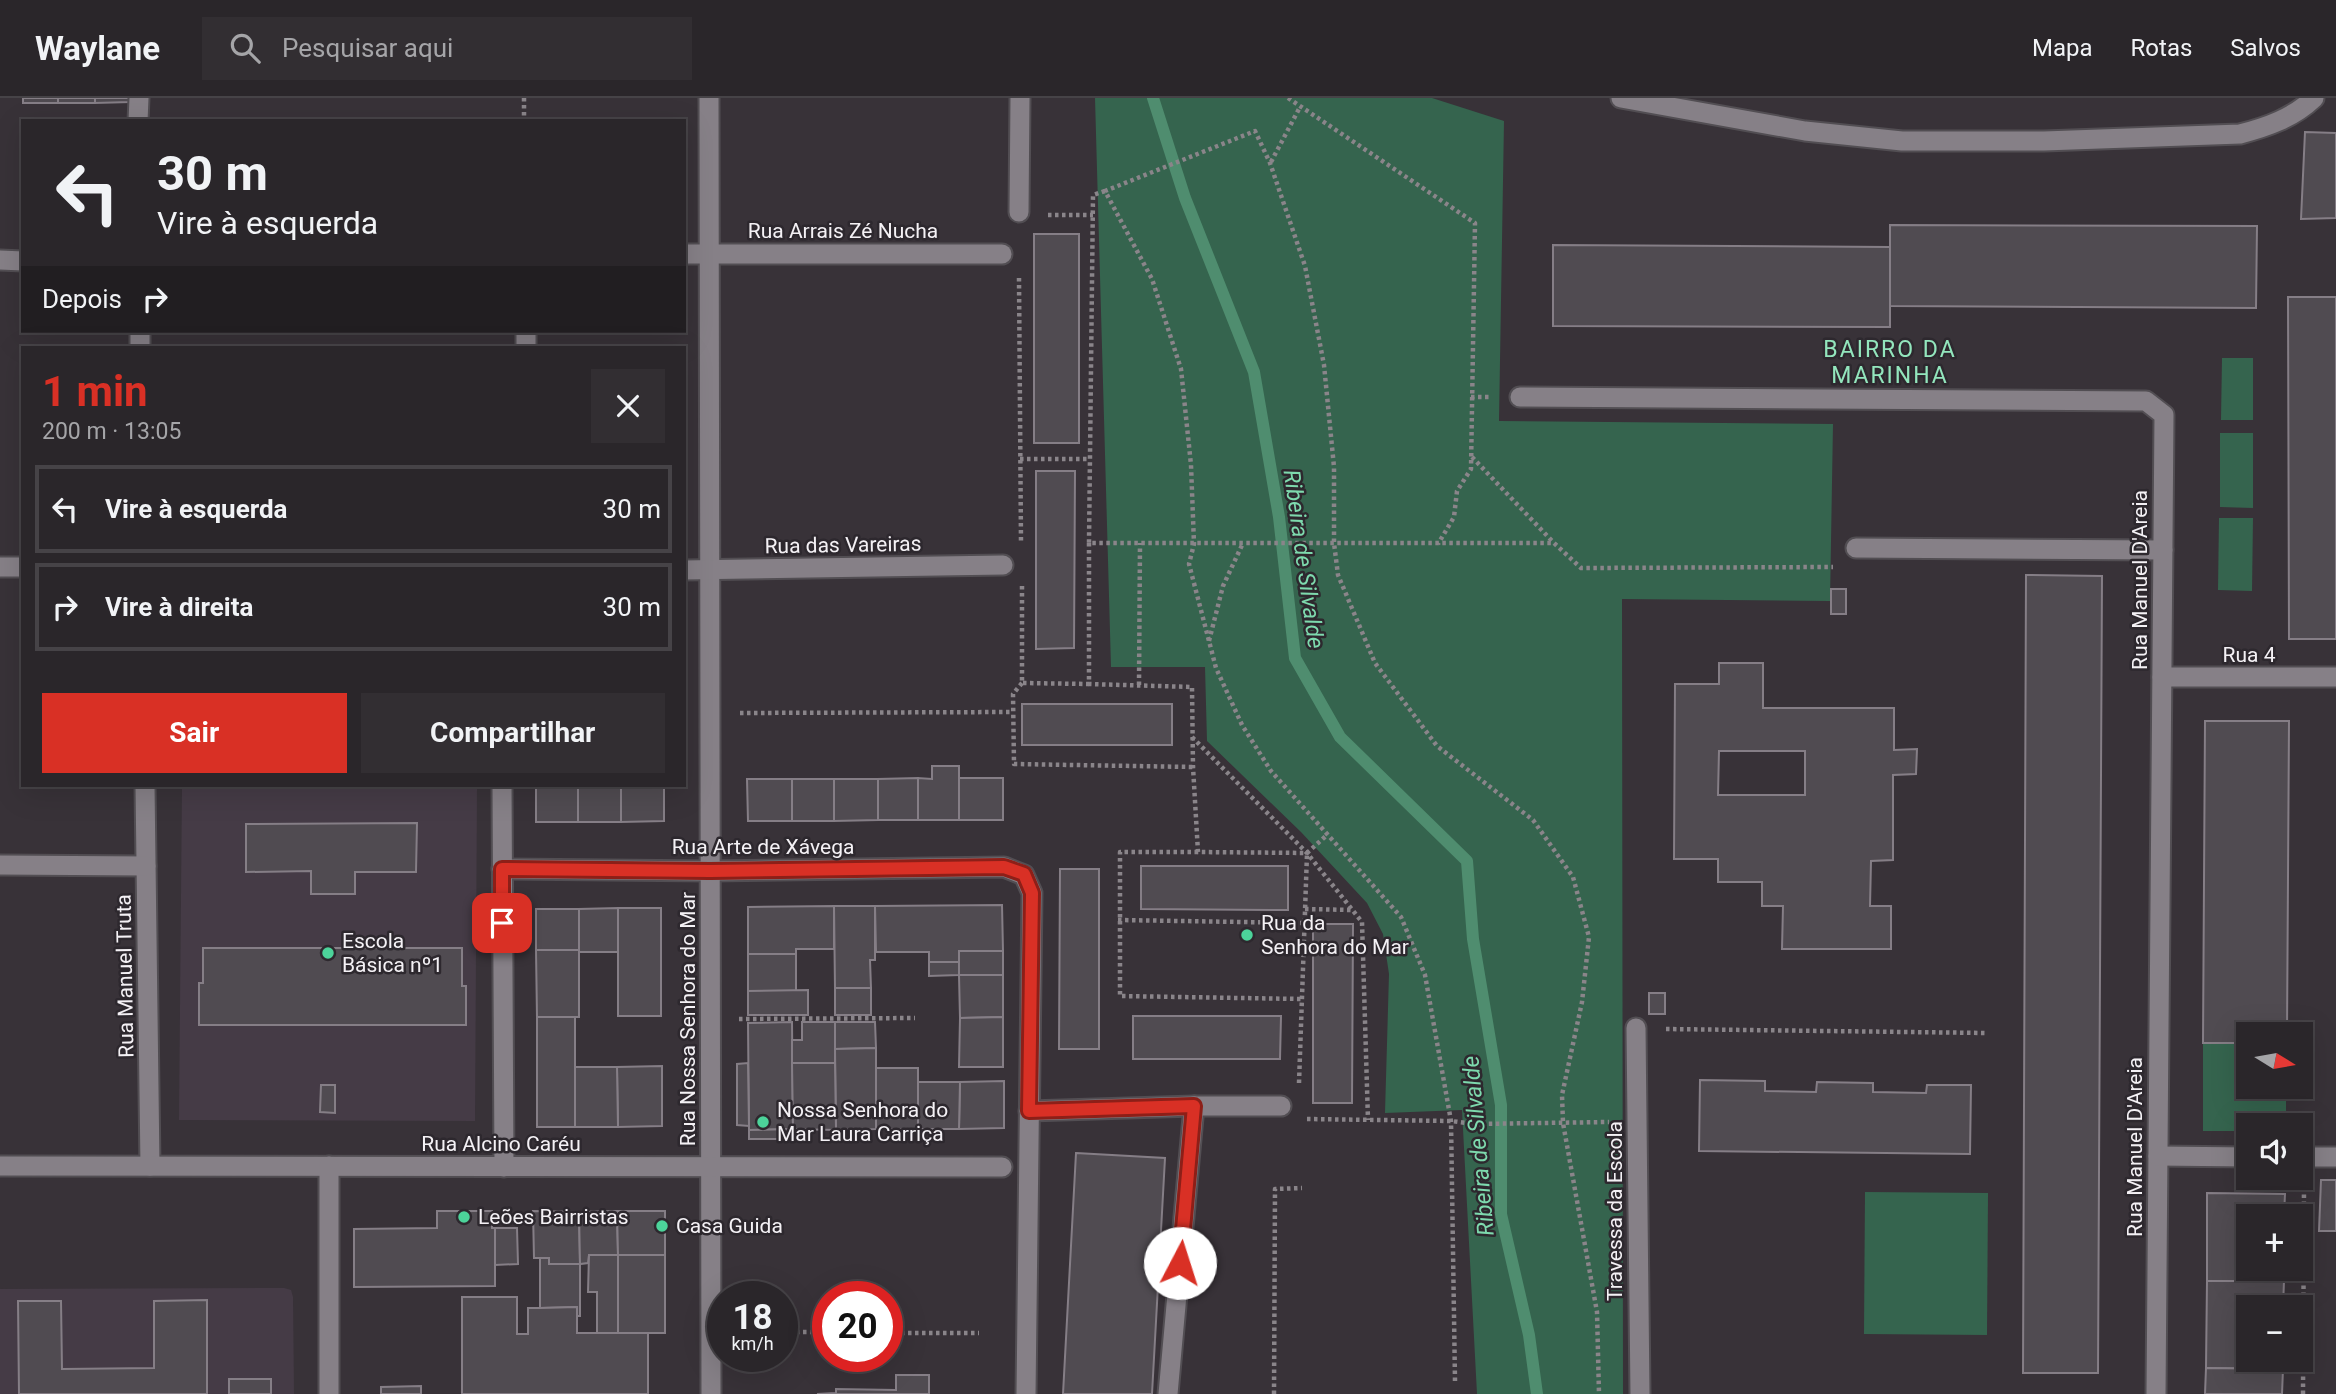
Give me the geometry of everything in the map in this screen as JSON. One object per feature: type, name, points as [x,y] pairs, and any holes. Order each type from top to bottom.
[{"type":"street","points":[[138,119],[139,98]]},
{"type":"street","name":"Rua Nossa Senhora do Mar","points":[[709,98],[711,1394]]},
{"type":"street","points":[[1019,212],[1020,98]]},
{"type":"street","points":[[1621,98],[1805,131],[1915,141],[2044,141],[2240,134],[2269,127],[2306,106],[2314,98]]},
{"type":"street","name":"Rua Arrais Zé Nucha","points":[[686,254],[1002,254]]},
{"type":"street","points":[[0,260],[21,261]]},
{"type":"street","name":"Rua Manuel D'Areia","points":[[1520,397],[2146,401],[2164,415],[2156,1394]]},
{"type":"street","points":[[1856,548],[2163,550]]},
{"type":"street","name":"Rua das Vareiras","points":[[686,570],[1003,565]]},
{"type":"street","points":[[0,567],[21,567]]},
{"type":"street","name":"Rua 4","points":[[2162,677],[2336,677]]},
{"type":"street","name":"Rua Manuel Truta","points":[[145,787],[150,1166]]},
{"type":"street","points":[[502,787],[504,1167]]},
{"type":"street","points":[[0,865],[146,866]]},
{"type":"street","name":"Rua Arte de Xávega","points":[[502,869],[710,871],[1004,867],[1024,874],[1032,893],[1029,1111]]},
{"type":"street","name":"Travessa da Escola","points":[[1636,1028],[1640,1394]]},
{"type":"street","points":[[1026,1394],[1029,1111],[1290,1105]]},
{"type":"street","points":[[1168,1394],[1194,1106]]},
{"type":"street","points":[[2158,1157],[2236,1157]]},
{"type":"street","points":[[2313,1157],[2336,1157]]},
{"type":"street","name":"Rua Alcino Caréu","points":[[0,1166],[1002,1167]]},
{"type":"street","points":[[329,1166],[329,1394]]},
{"type":"path","points":[[524,98],[524,119]]},
{"type":"path","points":[[1288,98],[1475,223],[1471,469],[1457,491],[1454,517],[1437,545]]},
{"type":"path","points":[[1270,163],[1300,107]]},
{"type":"path","points":[[1089,684],[1093,195],[1255,131],[1270,163],[1305,266],[1324,365],[1334,467],[1334,542],[1338,575],[1376,663],[1437,746],[1533,820],[1573,877],[1589,937],[1582,1002],[1562,1095],[1563,1123],[1597,1312],[1598,1394]]},
{"type":"path","points":[[1105,191],[1152,279],[1181,369],[1191,465],[1194,544],[1189,564],[1216,668],[1242,725],[1271,771],[1401,917],[1425,975],[1451,1121],[1455,1381]]},
{"type":"path","points":[[1019,212],[1019,215],[1093,215]]},
{"type":"path","points":[[1019,268],[1021,551]]},
{"type":"path","points":[[1471,457],[1554,544],[1581,568],[1843,567]]},
{"type":"path","points":[[1020,459],[1090,459]]},
{"type":"path","points":[[1089,543],[1554,544]]},
{"type":"path","points":[[1209,641],[1223,586],[1243,543]]},
{"type":"path","points":[[1139,685],[1140,544]]},
{"type":"path","points":[[1022,577],[1022,682],[1013,694],[1014,764],[1193,767]]},
{"type":"path","points":[[1022,682],[1192,687],[1198,852]]},
{"type":"path","points":[[710,713],[1012,712]]},
{"type":"path","points":[[1192,737],[1307,853],[1362,922],[1368,1120]]},
{"type":"path","points":[[1302,999],[1120,996],[1119,852],[1307,853],[1327,835]]},
{"type":"path","points":[[1307,853],[1302,999],[1290,1105],[1299,1119],[1451,1121],[1474,1124],[1637,1121]]},
{"type":"path","points":[[1305,909],[1353,910]]},
{"type":"path","points":[[1118,920],[1305,923]]},
{"type":"path","points":[[711,1019],[915,1018]]},
{"type":"path","points":[[1636,1028],[1987,1033]]},
{"type":"path","points":[[1274,1394],[1275,1189],[1301,1188]]},
{"type":"path","points":[[2303,1190],[2304,1394]]},
{"type":"path","points":[[903,1333],[979,1333]]},
{"type":"shaded area","name":"Escola Básica nº1","points":[[182,787],[477,787],[475,1121],[179,1120]]},
{"type":"shaded area","points":[[0,1289],[291,1290],[293,1297],[294,1394],[0,1394]]},
{"type":"green space","points":[[1095,98],[1432,98],[1504,121],[1499,421],[1833,424],[1830,601],[1622,599],[1623,1394],[1477,1394],[1462,1110],[1385,1113],[1389,974],[1383,934],[1367,903],[1301,832],[1207,741],[1205,667],[1111,667]]},
{"type":"green space","points":[[2222,358],[2253,358],[2253,420],[2221,420]]},
{"type":"green space","points":[[2220,433],[2253,433],[2253,508],[2220,507]]},
{"type":"green space","points":[[2219,518],[2253,518],[2252,591],[2218,590]]},
{"type":"green space","points":[[2203,1043],[2236,1043],[2236,1099],[2286,1099],[2286,1113],[2236,1113],[2236,1131],[2203,1131]]},
{"type":"green space","points":[[1865,1192],[1988,1193],[1987,1335],[1864,1334]]},
{"type":"building","points":[[23,98],[58,98],[58,103],[23,103]]},
{"type":"building","points":[[58,98],[95,98],[95,103],[58,103]]},
{"type":"building","points":[[95,98],[130,98],[130,102],[95,103]]},
{"type":"building","points":[[2305,132],[2336,133],[2336,218],[2301,219]]},
{"type":"building","points":[[1890,225],[2257,226],[2256,308],[1890,306]]},
{"type":"building","points":[[1034,234],[1079,234],[1079,443],[1034,443]]},
{"type":"building","points":[[1553,245],[1890,247],[1890,327],[1553,326]]},
{"type":"building","points":[[2288,297],[2336,297],[2336,639],[2289,639]]},
{"type":"building","points":[[1036,471],[1075,471],[1074,648],[1036,649]]},
{"type":"building","points":[[2026,575],[2102,576],[2098,1373],[2023,1373]]},
{"type":"building","points":[[1831,589],[1846,589],[1846,614],[1831,614]]},
{"type":"building","points":[[1719,663],[1763,663],[1763,708],[1894,708],[1894,750],[1917,749],[1916,774],[1893,775],[1893,860],[1871,861],[1870,906],[1891,906],[1891,949],[1782,949],[1783,906],[1762,906],[1762,882],[1718,882],[1718,859],[1674,859],[1675,684],[1719,684]],"holes":[[[1719,751],[1805,751],[1805,795],[1718,795]]]},
{"type":"building","points":[[1022,704],[1172,704],[1172,745],[1022,745]]},
{"type":"building","points":[[2205,721],[2289,721],[2287,1022],[2236,1022],[2236,1043],[2203,1043]]},
{"type":"building","points":[[932,766],[959,766],[959,820],[918,820],[918,778],[932,779]]},
{"type":"building","points":[[918,778],[918,820],[878,820],[878,779]]},
{"type":"building","points":[[959,778],[1003,778],[1003,820],[959,820]]},
{"type":"building","points":[[747,779],[792,779],[792,821],[748,821]]},
{"type":"building","points":[[792,779],[834,779],[834,821],[792,821]]},
{"type":"building","points":[[834,779],[878,779],[878,820],[834,821]]},
{"type":"building","points":[[536,787],[578,787],[578,822],[536,822]]},
{"type":"building","points":[[578,787],[621,787],[621,822],[578,822]]},
{"type":"building","points":[[621,787],[664,787],[664,821],[621,822]]},
{"type":"building","points":[[417,823],[416,872],[355,872],[355,894],[311,894],[311,871],[246,872],[246,824]]},
{"type":"building","points":[[1141,866],[1288,866],[1288,910],[1141,909]]},
{"type":"building","points":[[1060,869],[1099,869],[1099,1049],[1059,1049]]},
{"type":"building","points":[[1002,905],[1003,951],[959,951],[959,962],[929,962],[929,952],[876,952],[875,906]]},
{"type":"building","points":[[834,906],[875,906],[875,960],[870,960],[871,988],[835,988]]},
{"type":"building","points":[[834,906],[834,949],[796,949],[796,954],[748,954],[748,907]]},
{"type":"building","points":[[618,908],[661,908],[661,1016],[618,1016]]},
{"type":"building","points":[[618,908],[618,952],[579,952],[579,909]]},
{"type":"building","points":[[536,909],[579,909],[579,950],[536,950]]},
{"type":"building","points":[[1313,924],[1353,924],[1352,1103],[1313,1103]]},
{"type":"building","points":[[203,948],[462,948],[466,1025],[199,1025],[199,983],[203,983]]},
{"type":"building","points":[[536,950],[579,950],[579,1017],[537,1017]]},
{"type":"building","points":[[959,951],[1003,951],[1003,975],[959,975]]},
{"type":"building","points":[[748,954],[796,954],[796,991],[748,991]]},
{"type":"building","points":[[929,962],[959,962],[959,975],[929,976]]},
{"type":"building","points":[[959,975],[1003,975],[1003,1017],[960,1018]]},
{"type":"building","points":[[835,988],[871,988],[871,1015],[835,1015]]},
{"type":"building","points":[[808,990],[808,1015],[748,1015],[748,991]]},
{"type":"building","points":[[1649,993],[1665,993],[1665,1014],[1649,1014]]},
{"type":"building","points":[[1133,1016],[1281,1016],[1280,1059],[1133,1059]]},
{"type":"building","points":[[537,1017],[575,1017],[575,1127],[537,1127]]},
{"type":"building","points":[[1003,1017],[1003,1067],[959,1067],[960,1018]]},
{"type":"building","points":[[792,1022],[793,1129],[749,1130],[748,1023]]},
{"type":"building","points":[[802,1022],[835,1022],[835,1063],[792,1063],[792,1040],[802,1040]]},
{"type":"building","points":[[835,1022],[875,1022],[876,1048],[835,1049]]},
{"type":"building","points":[[876,1048],[876,1129],[836,1130],[835,1049]]},
{"type":"building","points":[[748,1063],[749,1126],[737,1125],[737,1064]]},
{"type":"building","points":[[792,1063],[835,1063],[836,1130],[793,1129]]},
{"type":"building","points":[[662,1066],[662,1126],[618,1127],[617,1067]]},
{"type":"building","points":[[575,1067],[617,1067],[618,1127],[575,1127]]},
{"type":"building","points":[[876,1068],[918,1068],[918,1129],[876,1129]]},
{"type":"building","points":[[1700,1080],[1765,1081],[1765,1091],[1816,1092],[1817,1082],[1873,1083],[1873,1092],[1926,1093],[1927,1085],[1971,1085],[1970,1154],[1699,1151]]},
{"type":"building","points":[[1004,1081],[1004,1128],[959,1129],[960,1082]]},
{"type":"building","points":[[918,1082],[960,1082],[959,1129],[918,1129]]},
{"type":"building","points":[[321,1085],[335,1085],[335,1113],[320,1112]]},
{"type":"building","points":[[793,1129],[793,1139],[749,1139],[749,1130]]},
{"type":"building","points":[[1076,1153],[1165,1158],[1152,1394],[1063,1394]]},
{"type":"building","points":[[2321,1180],[2336,1180],[2336,1231],[2319,1231]]},
{"type":"building","points":[[2207,1193],[2285,1194],[2285,1204],[2236,1204],[2236,1281],[2207,1281]]},
{"type":"building","points":[[437,1211],[492,1211],[492,1228],[495,1228],[495,1286],[354,1287],[354,1229],[437,1228]]},
{"type":"building","points":[[533,1211],[579,1212],[580,1264],[549,1264],[549,1258],[534,1258]]},
{"type":"building","points":[[617,1211],[618,1255],[589,1255],[588,1263],[580,1264],[579,1212]]},
{"type":"building","points":[[617,1211],[665,1211],[665,1255],[618,1255]]},
{"type":"building","points":[[495,1228],[517,1228],[518,1264],[495,1265]]},
{"type":"building","points":[[589,1255],[618,1255],[618,1333],[597,1333],[597,1292],[588,1292]]},
{"type":"building","points":[[618,1255],[665,1255],[665,1333],[618,1333]]},
{"type":"building","points":[[540,1258],[549,1258],[549,1264],[580,1264],[580,1316],[577,1316],[577,1307],[540,1308]]},
{"type":"building","points":[[2207,1281],[2284,1281],[2283,1295],[2236,1295],[2236,1368],[2206,1368]]},
{"type":"building","points":[[462,1297],[517,1297],[517,1334],[528,1334],[528,1308],[577,1307],[577,1333],[648,1333],[648,1394],[462,1394]]},
{"type":"building","points":[[207,1300],[207,1394],[19,1394],[18,1301],[61,1301],[62,1369],[154,1368],[154,1301]]},
{"type":"building","points":[[2206,1368],[2236,1368],[2236,1372],[2283,1372],[2282,1394],[2205,1394]]},
{"type":"building","points":[[896,1375],[929,1375],[929,1394],[817,1394],[836,1393],[836,1389],[896,1390]]},
{"type":"building","points":[[229,1379],[271,1379],[271,1394],[229,1394]]},
{"type":"building","points":[[421,1386],[421,1394],[381,1394],[381,1387]]},
{"type":"waterway","name":"Ribeira de Silvalde","points":[[1153,98],[1185,198],[1254,372],[1279,517],[1295,658],[1340,737],[1467,861],[1473,939],[1501,1105],[1501,1214],[1529,1335],[1537,1394]]},
{"type":"place","name":"Rua da Senhora do Mar","points":[[1247,935]]},
{"type":"place","name":"Escola Básica nº1","points":[[328,953]]},
{"type":"place","name":"Nossa Senhora do Mar Laura Carriça","points":[[763,1122]]},
{"type":"place","name":"Leões Bairristas","points":[[464,1217]]},
{"type":"place","name":"Casa Guida","points":[[662,1226]]},
{"type":"district","name":"BAIRRO DA MARINHA","points":[[1890,362]]},
{"type":"route","points":[[502,923],[502,869],[710,871],[1004,867],[1024,874],[1032,893],[1029,1111],[1194,1106],[1180,1263]]}]
